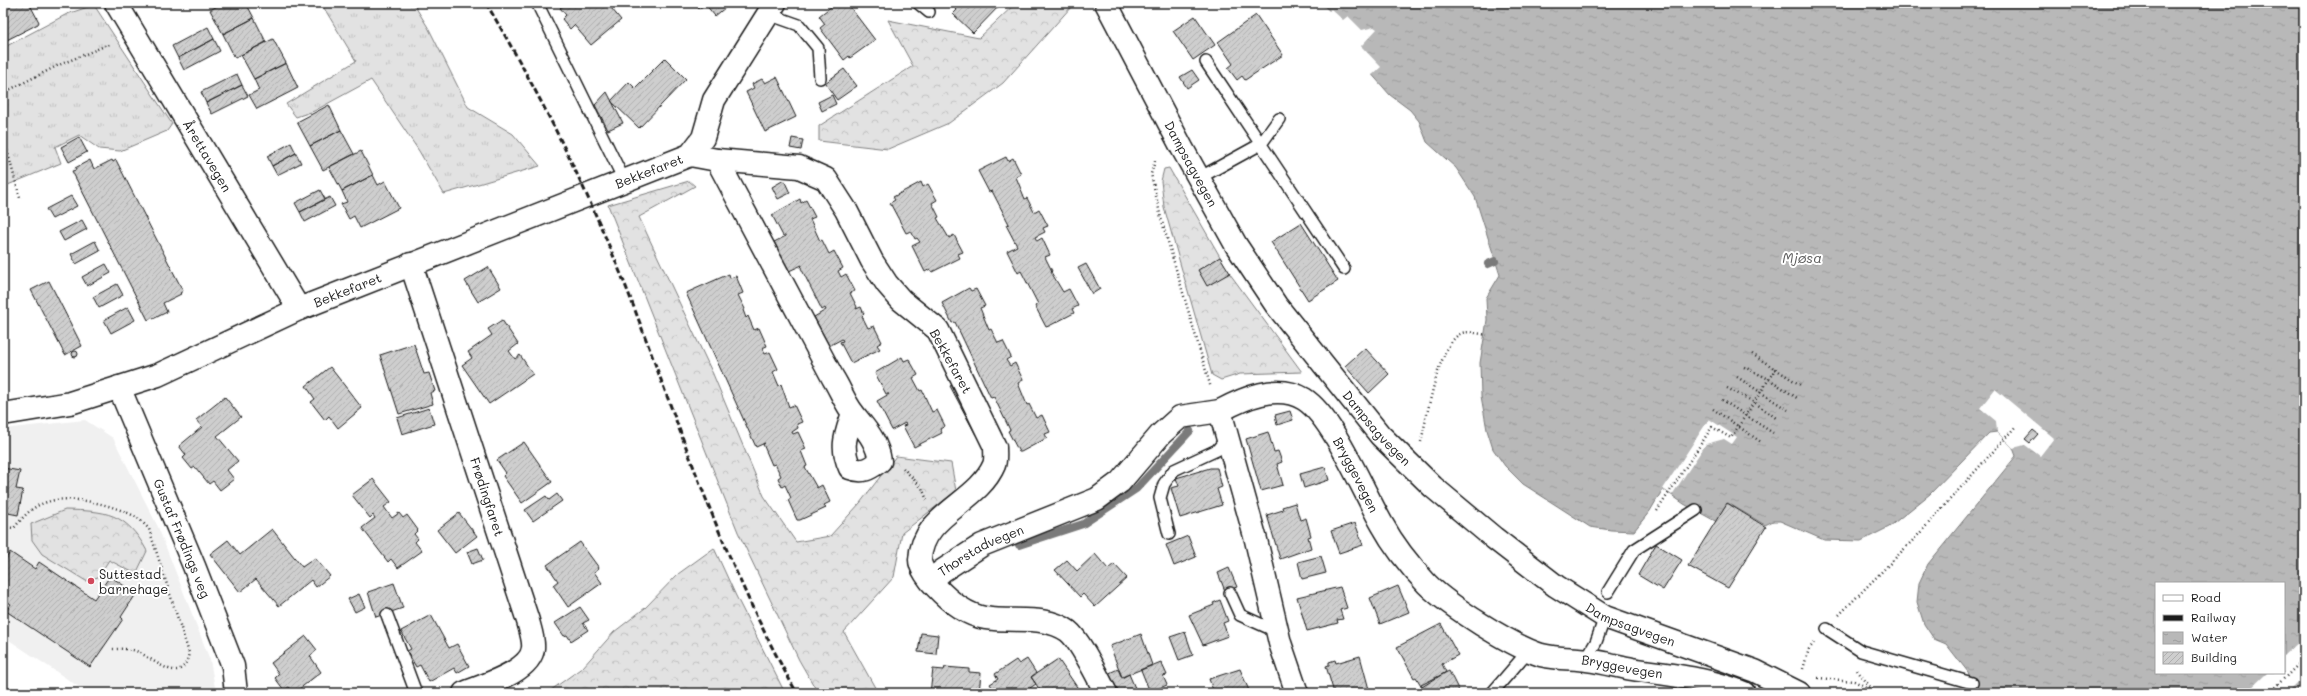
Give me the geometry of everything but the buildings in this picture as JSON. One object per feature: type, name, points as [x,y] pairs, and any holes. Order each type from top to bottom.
[{"type":"street","name":"Årettavegen","points":[[116,3],[299,309]]},
{"type":"street","name":"Dampsagvegen","points":[[1106,3],[1199,178],[1236,244],[1276,305],[1326,370],[1380,435],[1433,487],[1494,538],[1556,586],[1605,617],[1755,671],[1800,684]]},
{"type":"street","name":"Bekkefaret","points":[[690,155],[703,138],[714,100],[771,9]]},
{"type":"street","name":"Bekkefaret","points":[[3,414],[70,403],[158,375],[299,309],[690,155],[717,160],[799,167],[826,180],[846,210],[872,261],[887,284],[901,300],[938,330],[996,447],[995,463],[980,487],[936,524],[928,533],[922,547],[920,562],[930,581]]},
{"type":"street","points":[[717,160],[750,225],[853,413],[867,429],[878,448],[880,461],[870,469],[860,472],[850,468],[845,458],[844,446],[853,413]]},
{"type":"street","name":"Frødingfaret","points":[[411,264],[528,620],[533,648],[526,664],[510,674],[464,693]]},
{"type":"street","name":"Gustaf Frødings veg","points":[[119,387],[194,566],[232,666],[236,693]]},
{"type":"street","name":"Bryggevegen","points":[[1220,411],[1243,399],[1262,394],[1286,393],[1304,400],[1319,414],[1336,439],[1382,524],[1402,554],[1428,585],[1462,610],[1515,644],[1529,650],[1565,659],[1586,659],[1677,676],[1744,693]]},
{"type":"street","points":[[1220,411],[1256,540],[1278,632],[1297,693]]},
{"type":"street","name":"Thorstadvegen","points":[[1106,693],[1078,644],[1068,631],[1036,620],[983,618],[950,602],[930,581],[942,571],[982,545],[1097,499],[1120,482],[1161,434],[1180,417],[1220,411]]},
{"type":"lane","points":[[537,3],[624,180]]},
{"type":"lane","points":[[918,3],[929,12]]},
{"type":"lane","points":[[771,9],[799,25],[818,48],[820,78]]},
{"type":"lane","points":[[1206,62],[1344,269]]},
{"type":"lane","points":[[1199,178],[1261,144],[1279,118]]},
{"type":"lane","points":[[1169,534],[1160,498],[1164,484],[1174,470],[1217,450],[1227,438]]},
{"type":"lane","points":[[1608,592],[1634,550],[1696,510]]},
{"type":"lane","points":[[1230,593],[1240,615],[1278,632]]},
{"type":"lane","points":[[387,615],[416,693]]},
{"type":"lane","points":[[1586,659],[1596,642],[1605,617]]},
{"type":"lane","points":[[1827,629],[1861,651],[1972,683]]},
{"type":"lane","points":[[1492,693],[1529,650]]},
{"type":"path","points":[[3,93],[59,65],[134,33]]},
{"type":"path","points":[[3,135],[20,198]]},
{"type":"path","points":[[1155,161],[1151,174],[1161,218],[1202,363],[1220,411]]},
{"type":"path","points":[[1420,448],[1433,388],[1446,348],[1458,334],[1463,332],[1487,335]]},
{"type":"path","points":[[1752,354],[1802,386]]},
{"type":"path","points":[[1744,367],[1769,379],[1797,398]]},
{"type":"path","points":[[1653,518],[1712,427],[1730,438],[1776,368]]},
{"type":"path","points":[[1737,377],[1761,391],[1788,410]]},
{"type":"path","points":[[1727,388],[1754,402],[1776,418]]},
{"type":"path","points":[[1722,400],[1746,414],[1773,433]]},
{"type":"path","points":[[1713,409],[1739,425],[1761,442]]},
{"type":"path","points":[[1800,684],[1809,649],[1848,605],[1919,534],[2016,426]]},
{"type":"path","points":[[880,461],[906,469],[922,488],[936,524]]},
{"type":"path","points":[[3,527],[14,528],[25,515],[48,501],[74,499],[100,504],[136,517],[150,529],[189,653],[187,663],[182,668],[174,670],[136,651],[111,649]]},
{"type":"path","points":[[2269,693],[2304,659]]},
{"type":"path","points":[[1816,678],[1854,680],[1870,689]]},
{"type":"shaded area","name":"Suttestad barnehage","points":[[85,420],[113,438],[158,527],[210,660],[216,693],[88,693],[3,636],[3,429]]},
{"type":"green space","points":[[321,3],[413,3],[429,29],[468,107],[513,134],[540,166],[444,194],[419,151],[371,80],[314,111],[296,117],[286,104],[356,61]]},
{"type":"green space","points":[[1016,3],[1070,3],[1072,6],[1003,83],[949,123],[888,149],[819,141],[819,126],[913,66],[888,20],[979,38]]},
{"type":"green space","points":[[94,5],[172,124],[167,131],[120,151],[99,149],[79,135],[55,147],[61,163],[3,187],[3,48],[67,14]]},
{"type":"green space","points":[[1169,168],[1230,274],[1302,372],[1240,374],[1221,380],[1212,375],[1164,207],[1161,181],[1164,169]]},
{"type":"green space","points":[[689,181],[695,186],[639,217],[713,374],[764,496],[796,542],[830,536],[860,503],[896,456],[951,463],[956,491],[902,533],[894,577],[844,632],[878,693],[818,693],[799,660],[738,532],[608,205]]},
{"type":"green space","points":[[65,510],[92,511],[114,516],[131,528],[147,551],[136,574],[109,560],[98,577],[86,581],[42,554],[32,540],[31,524]]},
{"type":"green space","points":[[714,548],[736,596],[785,693],[547,693],[583,667],[614,632],[645,608],[678,574]]},
{"type":"water","name":"Mjøsa","points":[[1321,3],[2304,3],[2304,693],[1976,693],[1968,672],[1946,644],[1934,639],[1924,624],[1917,602],[1919,583],[1928,564],[2016,456],[2013,448],[1997,432],[1989,433],[1930,494],[1889,527],[1861,541],[1824,540],[1780,521],[1773,521],[1765,525],[1728,503],[1717,522],[1684,504],[1663,489],[1650,511],[1634,531],[1590,527],[1523,484],[1505,466],[1493,449],[1487,430],[1481,396],[1480,363],[1487,320],[1486,298],[1500,275],[1475,197],[1456,168],[1427,142],[1419,121],[1410,110],[1390,95],[1369,71],[1332,13]]},
{"type":"pier","points":[[1331,9],[1343,20],[1348,16],[1362,30],[1374,27],[1377,29],[1361,46],[1381,67],[1371,76],[1333,36],[1330,14],[1328,12]]},
{"type":"pier","points":[[1995,389],[2054,438],[2040,456],[2025,445],[2013,448],[1997,432],[1996,421],[1980,408]]},
{"type":"pier","points":[[1709,419],[1737,437],[1732,444],[1724,439],[1706,444],[1672,495],[1663,489]]},
{"type":"pier","points":[[2304,637],[2304,676],[2287,693],[2246,693],[2266,674],[2285,674],[2285,655]]},
{"type":"waterway","points":[[1488,264],[1495,261]]},
{"type":"waterway","points":[[1019,545],[1083,524],[1136,489],[1190,431]]},
{"type":"railway","points":[[486,3],[546,110],[582,184],[615,259],[686,448],[726,548],[771,646],[797,693]]},
{"type":"place","name":"Suttestad barnehage","points":[[91,581]]}]
